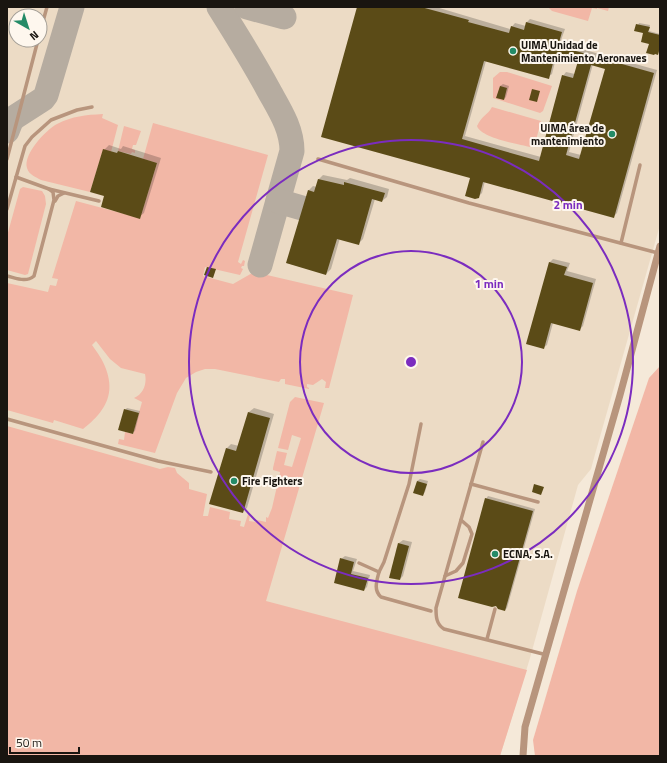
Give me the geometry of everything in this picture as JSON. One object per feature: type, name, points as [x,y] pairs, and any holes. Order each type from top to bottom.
[{"type":"street","points":[[523,756],[525,727],[547,655],[620,395],[659,249]]},
{"type":"lane","points":[[7,159],[36,48]]},
{"type":"lane","points":[[7,209],[25,146],[32,137],[40,128],[51,120],[67,113],[92,107]]},
{"type":"lane","points":[[318,159],[469,203],[621,243],[659,249]]},
{"type":"lane","points":[[621,243],[640,165]]},
{"type":"lane","points":[[16,177],[64,193],[99,201]]},
{"type":"lane","points":[[49,188],[54,195],[54,204]]},
{"type":"lane","points":[[7,276],[26,280],[34,276],[54,204],[58,196],[64,193]]},
{"type":"lane","points":[[7,419],[158,461],[212,472]]},
{"type":"lane","points":[[421,424],[409,484],[384,562],[379,572],[376,588],[378,595],[430,611],[444,629],[547,655]]},
{"type":"lane","points":[[436,618],[436,608],[483,442]]},
{"type":"lane","points":[[471,484],[538,502]]},
{"type":"lane","points":[[445,576],[456,571],[463,563],[472,534],[469,527],[461,520]]},
{"type":"lane","points":[[359,563],[379,572]]},
{"type":"lane","points":[[430,611],[436,608]]},
{"type":"lane","points":[[487,639],[495,609]]},
{"type":"shaded area","points":[[7,7],[660,7],[660,225],[591,469],[578,485],[530,658],[500,756],[7,756]]},
{"type":"shaded area","points":[[548,7],[609,7],[608,11],[592,8],[588,21],[552,11]]},
{"type":"shaded area","points":[[500,72],[507,72],[552,86],[543,111],[540,113],[493,98],[493,78]]},
{"type":"shaded area","points":[[492,107],[541,121],[535,144],[531,147],[509,142],[492,137],[480,130],[477,126]]},
{"type":"shaded area","points":[[103,114],[102,118],[118,125],[111,152],[103,150],[90,192],[41,180],[29,172],[27,168],[28,156],[36,143],[52,127],[63,121],[85,115]]},
{"type":"shaded area","points":[[153,123],[268,155],[238,262],[241,264],[243,260],[245,261],[244,266],[241,268],[243,269],[240,275],[205,267],[203,276],[233,284],[254,272],[353,295],[329,388],[325,388],[326,382],[322,379],[313,385],[307,384],[309,389],[285,384],[285,379],[281,379],[279,382],[215,369],[205,369],[196,372],[186,378],[177,393],[155,453],[118,444],[119,439],[124,440],[125,432],[133,434],[142,402],[134,398],[140,394],[144,388],[146,381],[145,374],[121,368],[110,359],[96,341],[92,345],[102,359],[106,369],[109,379],[108,396],[102,410],[83,429],[54,420],[53,423],[7,410],[7,283],[48,292],[50,285],[56,286],[58,279],[52,278],[76,201],[140,218],[157,163],[143,159]]},
{"type":"shaded area","points":[[124,126],[141,131],[136,145],[133,145],[132,149],[135,150],[135,153],[132,152],[131,154],[118,151]]},
{"type":"shaded area","points":[[23,187],[42,191],[45,196],[46,204],[28,274],[25,275],[7,270],[7,236],[20,189]]},
{"type":"shaded area","points":[[660,366],[660,756],[535,756],[533,740],[577,591],[649,378]]},
{"type":"shaded area","points":[[295,397],[324,403],[266,601],[527,670],[500,756],[7,756],[7,426],[160,469],[168,467],[175,468],[177,473],[189,483],[189,489],[207,494],[203,516],[208,516],[210,507],[230,512],[229,519],[241,521],[240,526],[244,527],[248,514],[250,515],[249,521],[256,522],[257,520],[266,522],[266,517],[268,518],[272,508],[280,473],[273,470],[277,451],[287,453],[284,465],[292,467],[301,438],[292,435],[288,450],[278,448],[290,402]]},
{"type":"building","points":[[357,7],[421,7],[509,33],[511,26],[524,30],[526,22],[562,32],[558,46],[654,73],[614,218],[483,182],[479,198],[475,199],[465,196],[470,178],[321,137]],"holes":[[[555,55],[578,61],[573,78],[562,75],[539,161],[462,139],[484,61],[549,79]],[[591,65],[605,69],[579,159],[566,155]]]},
{"type":"building","points":[[636,24],[650,27],[648,32],[660,35],[658,55],[646,53],[649,44],[641,42],[643,33],[634,31]]},
{"type":"building","points":[[500,86],[507,88],[504,100],[496,98]]},
{"type":"building","points":[[532,89],[540,91],[537,102],[529,100]]},
{"type":"building","points":[[103,149],[117,153],[118,151],[157,163],[140,219],[101,207],[104,196],[90,192]]},
{"type":"building","points":[[318,179],[344,185],[344,182],[385,193],[382,202],[372,199],[359,245],[337,239],[326,275],[286,263],[308,190],[314,192]]},
{"type":"building","points":[[549,262],[567,267],[564,275],[593,283],[580,331],[551,323],[544,349],[526,344]]},
{"type":"building","points":[[207,267],[216,269],[213,278],[204,275]]},
{"type":"building","points":[[124,409],[139,413],[133,434],[118,430]]},
{"type":"building","name":"Fire Fighters","points":[[248,412],[270,418],[243,513],[209,504],[226,448],[236,451]]},
{"type":"building","points":[[417,481],[427,484],[423,496],[413,493]]},
{"type":"building","points":[[534,484],[544,487],[541,495],[532,492]]},
{"type":"building","name":"ECNA, S.A.","points":[[485,498],[533,511],[505,611],[498,609],[496,606],[492,607],[458,598]]},
{"type":"building","points":[[398,543],[409,546],[400,580],[389,578]]},
{"type":"building","points":[[340,558],[354,562],[351,574],[368,578],[364,591],[334,583]]},
{"type":"taxiway","points":[[7,131],[11,121],[15,117],[43,99],[46,95],[72,7]]},
{"type":"taxiway","points":[[219,7],[280,111],[290,134],[292,151],[260,265]]},
{"type":"taxiway","points":[[247,7],[284,17]]},
{"type":"taxiway","points":[[278,201],[302,208]]},
{"type":"place","name":"UIMA Unidad de Mantenimiento Aeronaves","points":[[513,51]]},
{"type":"place","name":"UIMA área de mantenimiento","points":[[612,134]]},
{"type":"place","name":"Fire Fighters","points":[[234,481]]},
{"type":"place","name":"ECNA, S.A.","points":[[495,554]]}]
